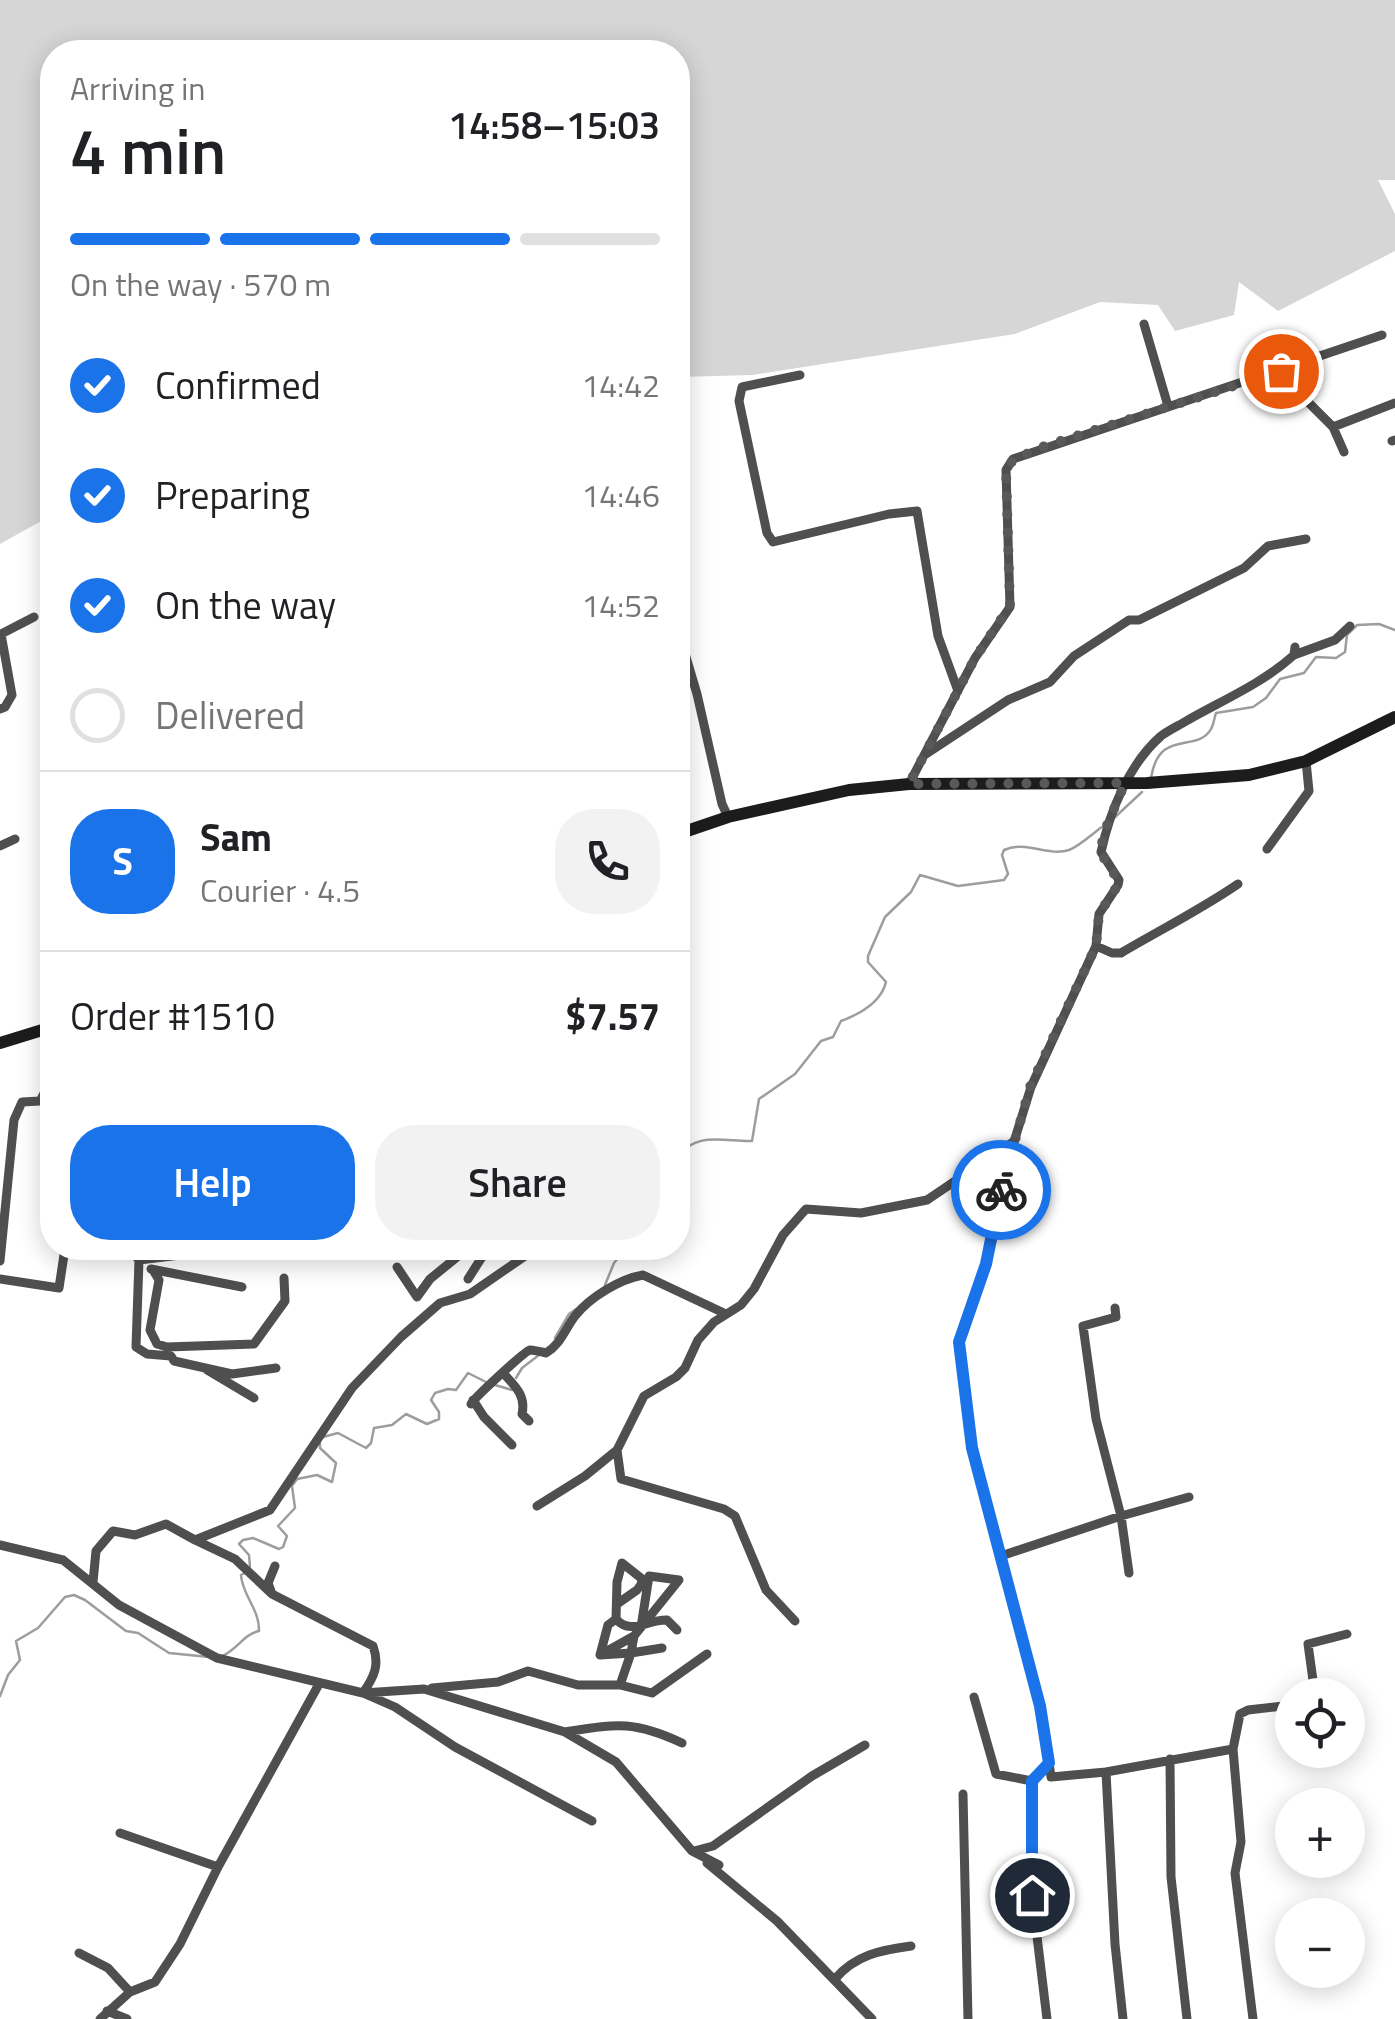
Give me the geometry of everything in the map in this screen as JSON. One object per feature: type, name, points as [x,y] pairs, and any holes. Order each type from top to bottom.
[{"type":"main road","points":[[690,830],[849,790],[909,784],[1125,783],[1249,775],[1306,761],[1395,717]]},
{"type":"main road","points":[[0,1043],[40,1031]]},
{"type":"street","points":[[1144,324],[1168,406]]},
{"type":"street","points":[[909,784],[996,623],[1010,606],[1006,470],[1013,460],[1382,335]]},
{"type":"street","points":[[1278,372],[1333,427],[1344,452]]},
{"type":"street","points":[[800,375],[742,387],[739,400],[767,533],[773,542],[889,514],[918,512],[938,636],[958,690]]},
{"type":"street","points":[[1333,427],[1395,403]]},
{"type":"street","points":[[924,755],[1008,700],[1050,682],[1074,656],[1128,620],[1139,620],[1244,568],[1268,546],[1306,539]]},
{"type":"street","points":[[0,709],[6,707],[12,696],[1,634],[34,617]]},
{"type":"street","points":[[1233,1749],[1106,1772],[1051,1777],[1040,1706],[972,1448],[959,1342],[986,1264],[1013,1142],[1030,1087],[1096,946],[1099,914],[1118,880],[1100,852],[1125,783],[1161,736],[1269,678],[1295,651],[1336,640],[1350,626]]},
{"type":"street","points":[[690,667],[728,818]]},
{"type":"street","points":[[1266,849],[1309,791],[1306,761]]},
{"type":"street","points":[[0,846],[14,839]]},
{"type":"street","points":[[1096,946],[1121,954],[1238,884]]},
{"type":"street","points":[[0,1261],[14,1120],[22,1102],[40,1101]]},
{"type":"street","points":[[538,1506],[617,1450],[644,1396],[676,1378],[698,1340],[714,1322],[741,1305],[783,1235],[806,1210],[861,1213],[928,1200],[1013,1142]]},
{"type":"street","points":[[0,1280],[59,1288],[63,1260]]},
{"type":"street","points":[[137,1260],[152,1270],[242,1288]]},
{"type":"street","points":[[139,1263],[157,1260]]},
{"type":"street","points":[[397,1266],[417,1297],[430,1279],[452,1260]]},
{"type":"street","points":[[468,1279],[480,1260]]},
{"type":"street","points":[[194,1540],[270,1510],[352,1388],[401,1337],[440,1303],[470,1294],[519,1260]]},
{"type":"street","points":[[139,1263],[136,1347],[148,1354],[232,1374],[276,1368]]},
{"type":"street","points":[[152,1270],[159,1280],[150,1330],[157,1344],[167,1348],[254,1344],[285,1301],[284,1278]]},
{"type":"street","points":[[512,1446],[472,1402],[476,1394],[504,1374],[527,1350],[546,1352],[554,1348],[579,1310],[629,1278],[643,1274],[726,1314]]},
{"type":"street","points":[[1115,1308],[1116,1317],[1083,1326],[1096,1419],[1120,1516],[1129,1573]]},
{"type":"street","points":[[200,1366],[254,1398]]},
{"type":"street","points":[[504,1374],[520,1392],[522,1414],[528,1422]]},
{"type":"street","points":[[617,1450],[621,1479],[724,1509],[735,1516],[766,1590],[796,1622]]},
{"type":"street","points":[[1001,1556],[1120,1516],[1189,1498]]},
{"type":"street","points":[[93,1582],[96,1551],[113,1532],[135,1535],[166,1524],[235,1559],[272,1594],[373,1646],[377,1658],[375,1675],[363,1693]]},
{"type":"street","points":[[0,1545],[62,1560],[119,1605],[217,1658],[363,1693],[395,1706],[455,1747],[592,1822]]},
{"type":"street","points":[[272,1594],[268,1583],[275,1566]]},
{"type":"street","points":[[600,1655],[634,1636],[679,1580],[649,1576],[642,1626]]},
{"type":"street","points":[[600,1655],[608,1625],[616,1619],[617,1604]]},
{"type":"street","points":[[616,1619],[625,1626],[668,1620],[678,1630]]},
{"type":"street","points":[[1313,1678],[1308,1644],[1347,1634]]},
{"type":"street","points":[[620,1685],[634,1636]]},
{"type":"street","points":[[600,1655],[662,1648]]},
{"type":"street","points":[[363,1693],[498,1682],[528,1671],[578,1685],[620,1685],[652,1694],[707,1654]]},
{"type":"street","points":[[104,2015],[130,1992],[155,1982],[180,1944],[320,1684]]},
{"type":"street","points":[[424,1688],[564,1732],[616,1762],[692,1851],[777,1920],[872,2019]]},
{"type":"street","points":[[974,1697],[996,1774],[1032,1781]]},
{"type":"street","points":[[1253,2019],[1235,1873],[1241,1842],[1233,1749],[1240,1714],[1275,1708]]},
{"type":"street","points":[[564,1732],[623,1723],[656,1731],[682,1743]]},
{"type":"street","points":[[692,1851],[714,1846],[812,1776],[866,1745]]},
{"type":"street","points":[[1170,1760],[1171,1877],[1188,2019]]},
{"type":"street","points":[[1047,2019],[1032,1895],[1032,1781],[1049,1763]]},
{"type":"street","points":[[1106,1772],[1115,1944],[1124,2019]]},
{"type":"street","points":[[963,1794],[968,2019]]},
{"type":"street","points":[[120,1834],[218,1868]]},
{"type":"street","points":[[692,1851],[719,1865]]},
{"type":"street","points":[[835,1979],[848,1964],[879,1951],[910,1946]]},
{"type":"street","points":[[79,1954],[108,1968],[130,1992]]},
{"type":"street","points":[[104,2015],[127,2019]]},
{"type":"shaded area","points":[[0,0],[1395,0],[1395,180],[1378,180],[1395,214],[1395,251],[1278,311],[1239,282],[1234,315],[1175,331],[1158,305],[1100,302],[1015,334],[752,375],[690,377],[690,40],[40,40],[40,522],[0,544]]},
{"type":"waterway","points":[[1151,778],[1162,752],[1205,736],[1216,713],[1253,707],[1266,698],[1280,679],[1304,673],[1316,657],[1336,658],[1345,652],[1347,635],[1357,625],[1379,624],[1395,630]]},
{"type":"waterway","points":[[1114,818],[1142,792]]},
{"type":"waterway","points":[[690,1145],[709,1140],[752,1141],[759,1099],[795,1074],[821,1041],[833,1037],[841,1021],[875,1002],[886,982],[868,962],[868,956],[885,917],[911,892],[920,875],[958,886],[1004,880],[1008,874],[1004,850],[1020,847],[1061,852],[1082,843],[1102,827]]},
{"type":"waterway","points":[[605,1285],[616,1260]]},
{"type":"waterway","points":[[555,1338],[576,1309]]},
{"type":"waterway","points":[[516,1378],[539,1355]]},
{"type":"waterway","points":[[323,1437],[338,1433],[366,1448],[374,1428],[392,1425],[406,1414],[427,1424],[439,1419],[431,1400],[435,1393],[456,1390],[468,1373],[486,1382]]},
{"type":"waterway","points":[[495,1385],[512,1390]]},
{"type":"waterway","points":[[250,1567],[249,1555],[239,1544],[253,1538],[279,1549],[283,1547],[287,1536],[278,1526],[295,1508],[292,1486],[297,1479],[317,1475],[332,1482],[336,1463],[320,1448],[320,1443]]},
{"type":"waterway","points":[[222,1656],[259,1631],[257,1616],[242,1582],[241,1575],[245,1573]]},
{"type":"waterway","points":[[0,1696],[8,1675],[20,1660],[16,1641],[38,1628],[65,1597],[74,1595],[126,1631],[138,1633],[169,1653],[209,1657]]},
{"type":"way so far","points":[[1001,1190],[1030,1087],[1096,946],[1099,914],[1118,885],[1100,852],[1125,783],[909,784],[975,658],[1010,606],[1006,470],[1013,460],[1045,446],[1281,371]]},
{"type":"route","points":[[1001,1190],[986,1264],[959,1342],[972,1448],[1040,1706],[1049,1763],[1032,1781],[1032,1895]]}]
